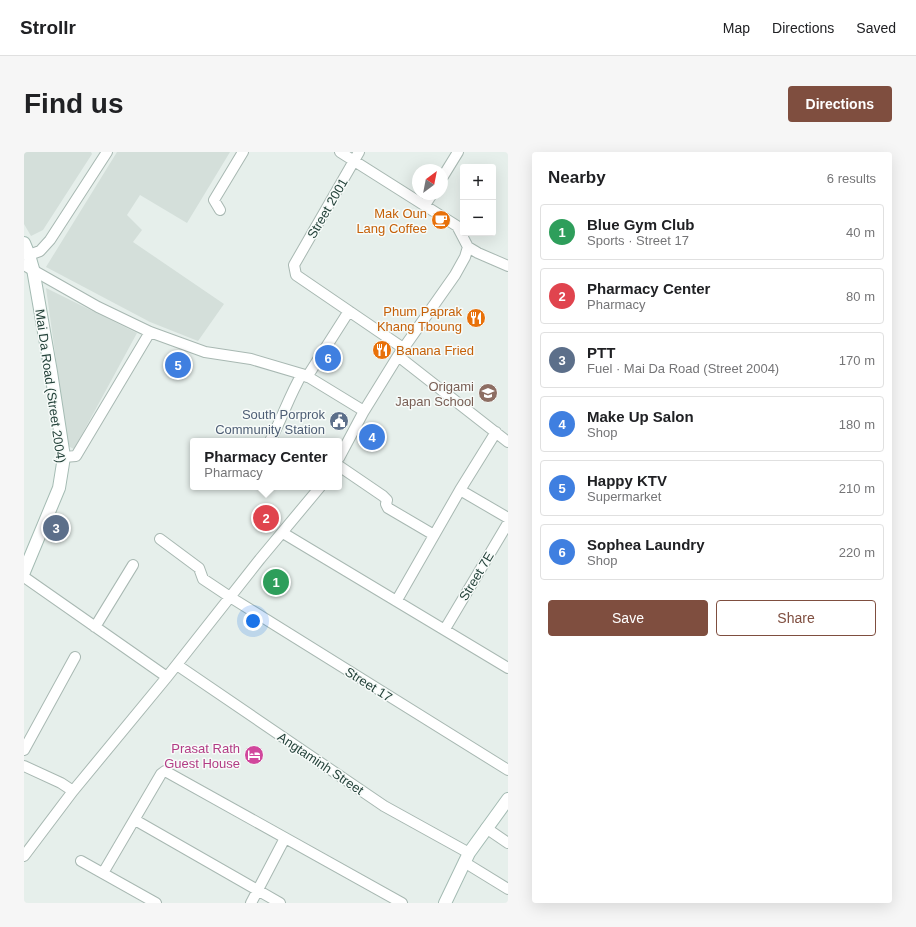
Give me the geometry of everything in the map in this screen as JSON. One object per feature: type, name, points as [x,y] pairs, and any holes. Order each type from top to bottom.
[{"type":"main road","name":"Mai Da Road (Street 2004)","points":[[24,244],[51,372],[64,457],[59,488],[24,572]]},
{"type":"main road","points":[[445,903],[467,858],[486,828],[508,799]]},
{"type":"street","points":[[107,152],[50,240],[29,263],[98,307],[150,332],[206,352],[252,360],[304,375],[364,411]]},
{"type":"street","points":[[220,210],[214,200],[243,152]]},
{"type":"street","points":[[340,152],[357,156],[457,226],[468,247],[508,266]]},
{"type":"street","points":[[448,168],[458,152]]},
{"type":"street","name":"Street 2001","points":[[349,312],[296,275],[294,265],[357,156]]},
{"type":"street","points":[[425,205],[428,200]]},
{"type":"street","points":[[342,452],[364,411],[400,352],[444,292],[465,257],[468,247]]},
{"type":"street","points":[[272,438],[282,418],[289,396],[349,312],[400,352],[508,442]]},
{"type":"street","points":[[64,457],[76,456],[150,332]]},
{"type":"street","points":[[397,600],[460,490],[496,432]]},
{"type":"street","points":[[342,468],[383,496],[387,500],[386,504],[388,508],[434,535]]},
{"type":"street","points":[[24,856],[73,791],[167,678],[230,597],[318,490]]},
{"type":"street","points":[[460,490],[508,518]]},
{"type":"street","name":"Street 7E","points":[[444,629],[508,522]]},
{"type":"street","points":[[283,533],[507,666]]},
{"type":"street","name":"Street 17","points":[[160,539],[199,568],[203,579],[230,597],[508,770]]},
{"type":"street","points":[[95,627],[133,565]]},
{"type":"street","points":[[24,577],[167,678]]},
{"type":"street","points":[[24,750],[76,657]]},
{"type":"street","name":"Angtaminh Street","points":[[177,665],[384,806],[467,858],[508,889]]},
{"type":"street","points":[[24,766],[61,783],[73,791]]},
{"type":"street","points":[[103,873],[161,774],[165,771],[402,903]]},
{"type":"street","points":[[135,820],[280,903]]},
{"type":"street","points":[[486,828],[508,843]]},
{"type":"street","points":[[251,903],[285,838]]},
{"type":"street","points":[[81,861],[156,903]]},
{"type":"shaded area","points":[[24,152],[91,152],[92,154],[43,230],[31,236],[24,224]]},
{"type":"shaded area","points":[[117,152],[230,152],[187,223],[140,195],[127,215],[142,230],[133,242],[224,304],[198,341],[150,322],[46,267]]},
{"type":"shaded area","points":[[46,288],[137,333],[74,449],[68,446]]},
{"type":"place","name":"Mak Oun Lang Coffee","points":[[441,220]]},
{"type":"place","name":"Phum Paprak Khang Tboung","points":[[476,318]]},
{"type":"place","name":"Banana Fried","points":[[382,350]]},
{"type":"place","name":"Sophea Laundry","points":[[328,358]]},
{"type":"place","name":"Happy KTV","points":[[178,365]]},
{"type":"place","name":"Origami Japan School","points":[[488,393]]},
{"type":"place","name":"South Porprok Community Station","points":[[339,421]]},
{"type":"place","name":"Make Up Salon","points":[[372,437]]},
{"type":"place","name":"Pharmacy Center","points":[[266,518]]},
{"type":"place","name":"PTT","points":[[56,528]]},
{"type":"place","name":"Blue Gym Club","points":[[276,582]]},
{"type":"place","name":"Prasat Rath Guest House","points":[[254,755]]}]
